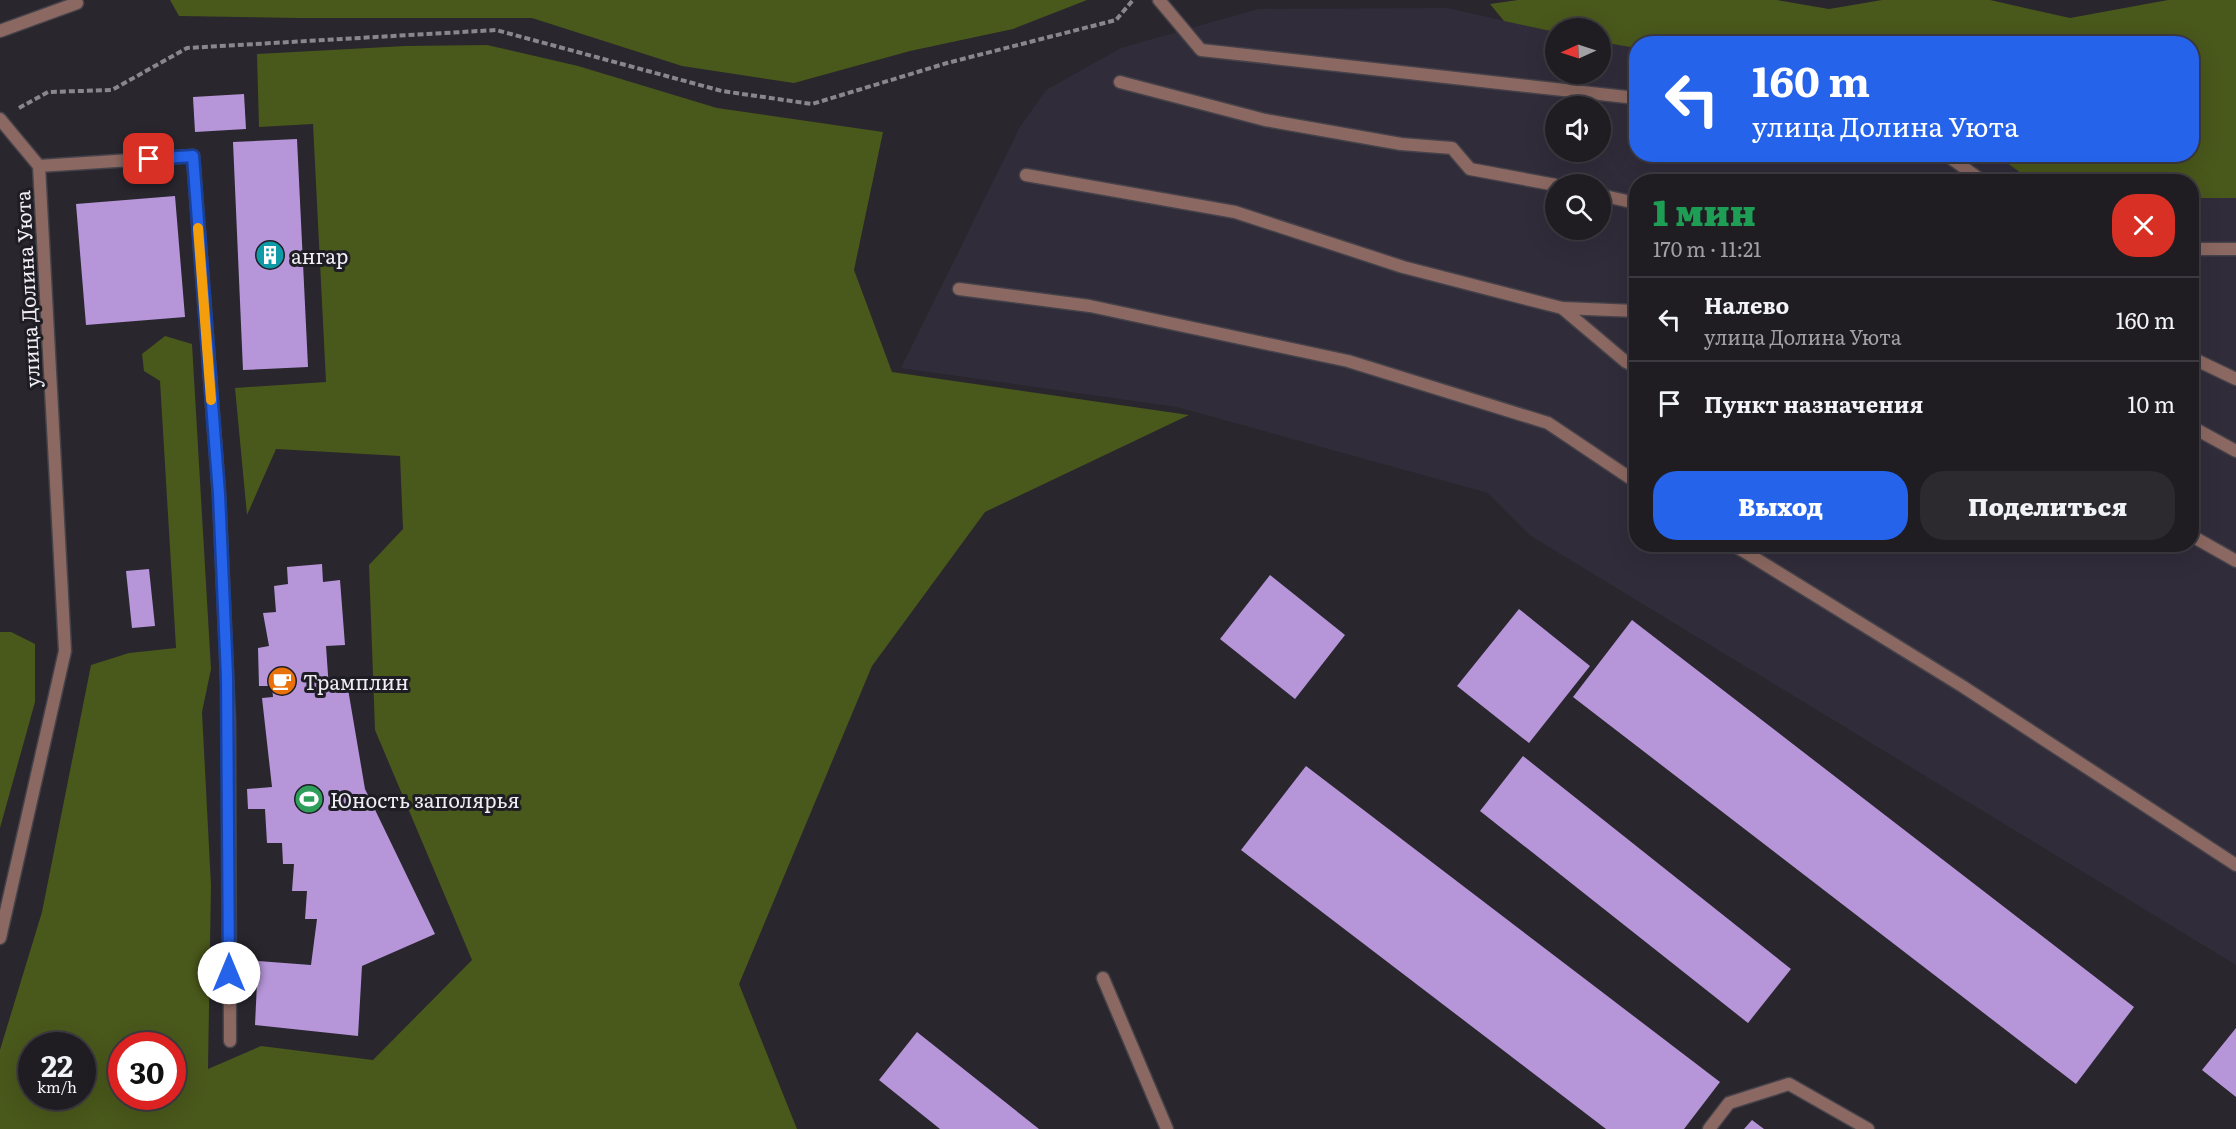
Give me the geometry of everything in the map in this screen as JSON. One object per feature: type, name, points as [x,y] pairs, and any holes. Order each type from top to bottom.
[{"type":"street","points":[[1159,0],[1201,50],[1629,97]]},
{"type":"street","points":[[0,31],[78,3]]},
{"type":"street","points":[[1120,82],[1265,120],[1401,144],[1452,148],[1470,169],[1545,182]]},
{"type":"street","points":[[0,119],[39,166]]},
{"type":"street","name":"улица Долина Уюта","points":[[0,938],[65,651],[39,166],[193,156],[219,494],[228,709],[230,1041]]},
{"type":"street","points":[[1956,162],[1973,174]]},
{"type":"street","points":[[1026,175],[1235,212],[1403,267],[1562,308],[1629,311]]},
{"type":"street","points":[[1611,197],[1629,201]]},
{"type":"street","points":[[2199,249],[2236,249]]},
{"type":"street","points":[[959,289],[1090,306],[1348,361],[1548,423],[1629,477]]},
{"type":"street","points":[[1562,308],[1629,364]]},
{"type":"street","points":[[2199,361],[2236,379]]},
{"type":"street","points":[[2199,431],[2236,451]]},
{"type":"street","points":[[2199,540],[2236,561]]},
{"type":"street","points":[[1745,552],[1962,686],[2236,865]]},
{"type":"street","points":[[1103,978],[1167,1129]]},
{"type":"street","points":[[1709,1129],[1729,1103],[1789,1084],[1868,1129]]},
{"type":"path","points":[[0,119],[48,92],[112,90],[187,48],[496,30],[722,91],[812,104],[947,63],[1116,20],[1133,0]]},
{"type":"shaded area","points":[[1447,8],[1545,30],[1545,84],[1611,84],[1611,44],[1629,47],[1629,162],[2006,162],[2022,174],[1629,174],[1629,552],[2199,552],[2199,198],[2236,198],[2236,965],[1531,536],[1488,493],[1177,407],[901,368],[1020,127],[1046,90],[1121,48],[1258,9]]},
{"type":"green space","points":[[170,0],[1087,0],[1013,29],[910,51],[794,83],[682,66],[532,18],[179,16]]},
{"type":"green space","points":[[1518,0],[1777,0],[1829,9],[1882,0],[1990,0],[2070,18],[2168,0],[2236,0],[2236,198],[2199,198],[2199,174],[2022,174],[2006,162],[2199,162],[2199,36],[1629,36],[1629,47],[1611,44],[1611,18],[1545,18],[1545,30],[1504,21],[1490,4]]},
{"type":"green space","points":[[487,45],[578,66],[717,108],[883,132],[854,270],[892,372],[1189,415],[985,512],[872,666],[739,984],[797,1129],[0,1129],[0,1050],[42,912],[91,665],[129,653],[176,648],[160,381],[144,371],[142,354],[165,336],[192,344],[211,669],[202,712],[211,885],[208,1069],[261,1046],[373,1060],[472,960],[375,730],[369,565],[403,529],[400,456],[276,449],[247,515],[235,388],[326,382],[313,124],[259,127],[257,54],[405,46]]},
{"type":"green space","points":[[0,632],[11,632],[35,644],[35,702],[0,828]]},
{"type":"building","points":[[244,94],[246,129],[195,132],[193,97]]},
{"type":"building","name":"ангар","points":[[297,139],[308,367],[243,370],[233,142]]},
{"type":"building","points":[[175,196],[185,317],[86,325],[76,204]]},
{"type":"building","name":"Юность заполярья","points":[[322,564],[323,582],[340,580],[345,645],[326,646],[329,689],[348,689],[365,789],[435,934],[362,966],[358,1036],[255,1025],[258,961],[311,965],[317,919],[305,919],[307,891],[292,891],[294,864],[283,864],[282,843],[267,843],[265,809],[248,809],[247,789],[272,787],[262,698],[273,697],[272,686],[259,686],[258,648],[269,646],[263,613],[276,612],[274,586],[288,584],[287,567]]},
{"type":"building","points":[[149,569],[155,626],[132,628],[126,571]]},
{"type":"building","points":[[1270,575],[1345,635],[1295,699],[1220,639]]},
{"type":"building","points":[[1519,609],[1590,666],[1529,743],[1457,686]]},
{"type":"building","points":[[1632,620],[2134,1007],[2076,1084],[1573,697]]},
{"type":"building","points":[[1523,756],[1791,969],[1748,1023],[1480,811]]},
{"type":"building","points":[[1306,766],[1720,1082],[1684,1129],[1606,1129],[1241,850]]},
{"type":"building","points":[[2236,1028],[2236,1097],[2202,1070]]},
{"type":"building","points":[[917,1032],[1039,1129],[940,1129],[879,1080]]},
{"type":"building","points":[[1752,1120],[1764,1129],[1744,1129]]},
{"type":"slow traffic","points":[[198,228],[211,400]]},
{"type":"place","name":"ангар","points":[[270,255]]},
{"type":"place","name":"Трамплин","points":[[282,681]]},
{"type":"place","name":"Юность заполярья","points":[[309,799]]},
{"type":"route","points":[[149,159],[193,156],[219,494],[229,721],[229,973]]}]
